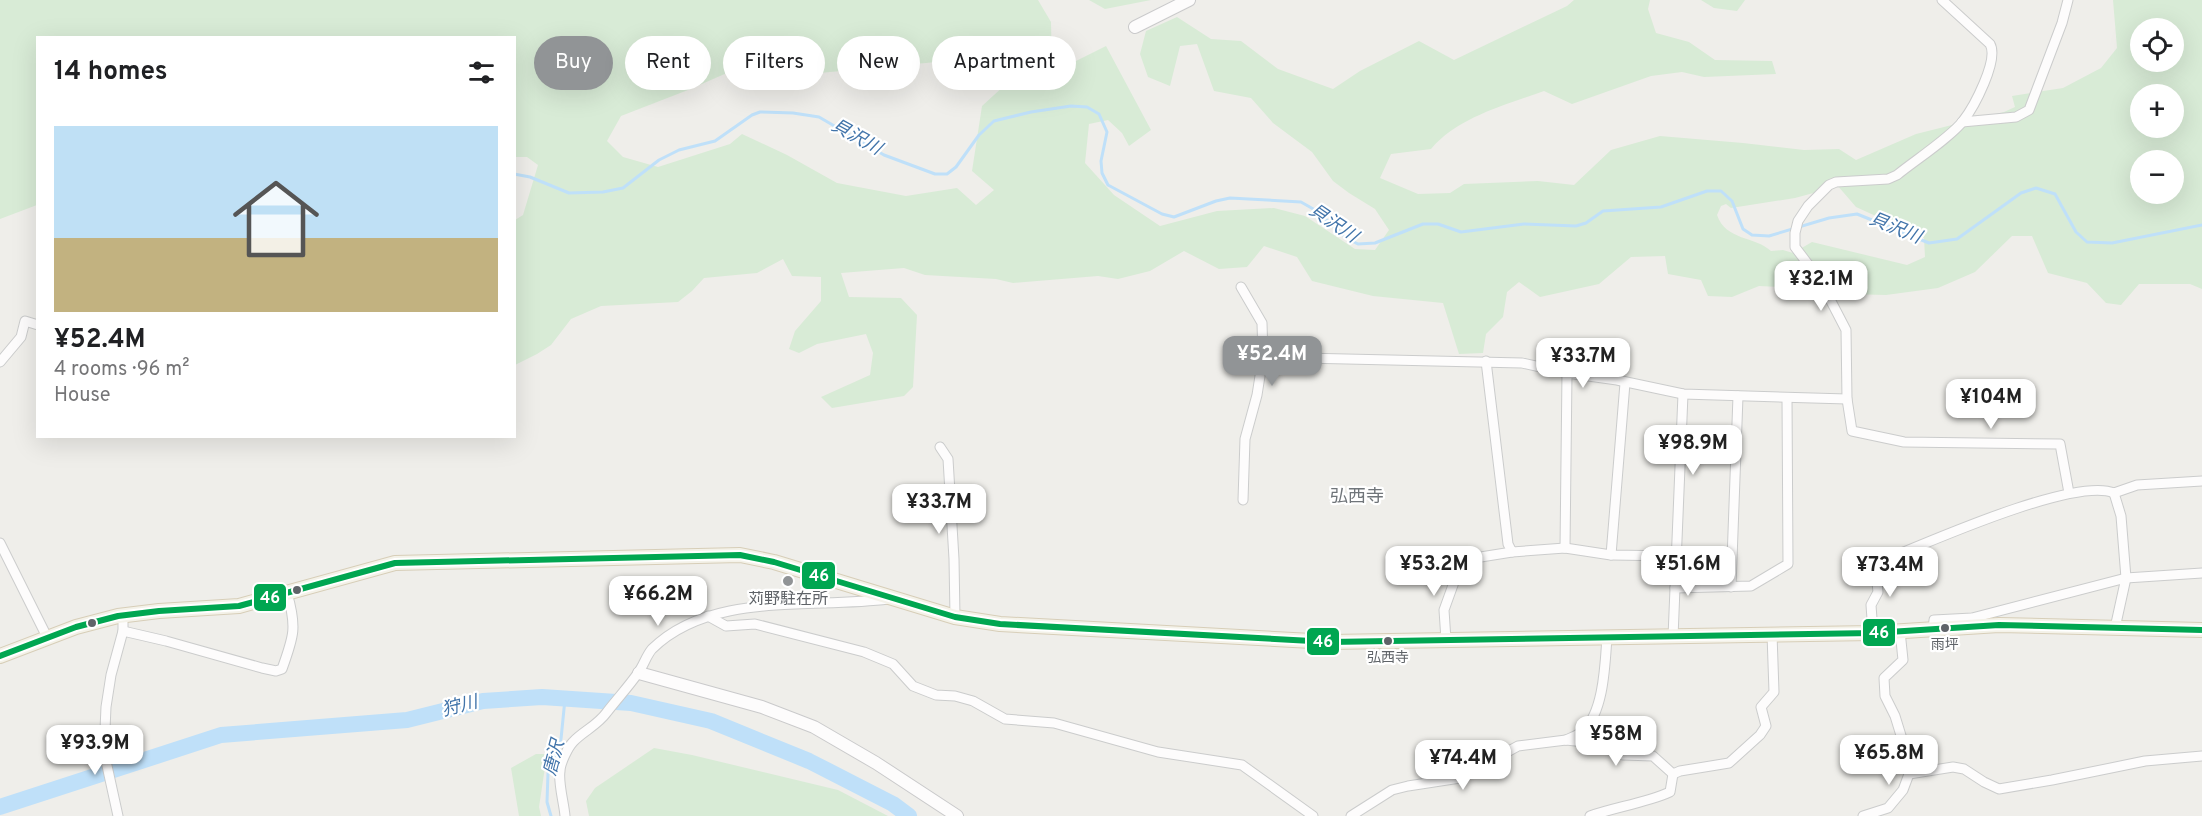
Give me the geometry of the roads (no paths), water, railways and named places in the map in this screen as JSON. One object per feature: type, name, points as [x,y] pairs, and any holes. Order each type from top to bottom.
[{"type":"main road","points":[[0,656],[76,627],[123,615],[239,606],[395,564],[740,555],[774,562],[955,617],[1000,624],[1330,642],[1873,633],[1999,625],[2202,630]]},
{"type":"street","points":[[1135,27],[1189,0]]},
{"type":"street","points":[[1942,0],[1990,44],[1993,50],[1992,63],[1962,122],[1897,175],[1888,179],[1846,181],[1828,185],[1797,221],[1795,247],[1820,280],[1846,330],[1847,399],[1852,431],[1904,442],[2060,444],[2069,493]]},
{"type":"street","points":[[1962,122],[2016,117],[2030,110],[2062,23],[2068,0]]},
{"type":"street","points":[[1240,287],[1262,323],[1263,357],[1257,395],[1245,439],[1243,500]]},
{"type":"street","points":[[0,362],[21,337],[25,321],[36,324]]},
{"type":"street","points":[[1263,357],[1522,363],[1683,394],[1847,399]]},
{"type":"street","points":[[1486,361],[1508,544],[1512,552]]},
{"type":"street","points":[[1565,548],[1567,373]]},
{"type":"street","points":[[1611,555],[1626,383]]},
{"type":"street","points":[[1673,637],[1683,394]]},
{"type":"street","points":[[1731,587],[1738,396]]},
{"type":"street","points":[[1675,588],[1751,586],[1788,564],[1787,398]]},
{"type":"street","points":[[940,447],[948,459],[955,617]]},
{"type":"street","points":[[1873,633],[1871,605],[1878,592],[1875,564],[2019,507],[2069,493],[2107,490],[2114,493],[2137,485],[2202,481]]},
{"type":"street","points":[[2114,493],[2121,516],[2126,578],[2115,628]]},
{"type":"street","points":[[0,543],[47,637]]},
{"type":"street","points":[[1446,640],[1444,610],[1462,560],[1512,552],[1565,548],[1611,555],[1677,556]]},
{"type":"street","points":[[1933,629],[1934,620],[1972,618],[2126,578],[2202,573]]},
{"type":"street","points":[[123,632],[166,641],[262,668],[282,669],[295,629],[294,616],[287,593]]},
{"type":"street","points":[[565,816],[560,770],[573,742],[599,723],[636,676],[650,651],[670,634],[688,623],[708,616],[778,606],[854,604],[894,599]]},
{"type":"street","points":[[118,816],[104,752],[106,707],[111,675],[123,632],[123,615]]},
{"type":"street","points":[[708,616],[726,626],[755,624],[864,652],[892,664],[913,686],[936,695],[955,696],[973,701],[1005,719],[1054,723],[1158,752],[1242,765],[1313,816]]},
{"type":"street","points":[[1863,816],[1890,812],[1909,774],[1904,742],[1885,696],[1884,678],[1903,660],[1900,631]]},
{"type":"street","points":[[1673,774],[1729,763],[1760,735],[1766,726],[1761,707],[1774,692],[1772,634]]},
{"type":"street","points":[[1566,740],[1582,732],[1594,717],[1600,694],[1607,637]]},
{"type":"street","points":[[636,676],[762,706],[814,727],[876,763],[957,816]]},
{"type":"street","points":[[1351,816],[1392,790],[1460,778],[1518,746],[1566,740],[1603,744],[1623,755],[1653,756],[1673,774]]},
{"type":"street","points":[[1909,774],[1953,767],[1964,769],[1999,789],[2145,761],[2202,756]]},
{"type":"street","points":[[1590,816],[1655,799],[1670,792],[1673,774]]},
{"type":"waterway","name":"貝沢川","points":[[516,174],[530,177],[569,193],[603,192],[623,188],[659,160],[679,150],[715,141],[752,115],[760,112],[819,117],[884,155],[935,174],[947,174],[956,167],[979,135],[994,121],[1071,106],[1087,107],[1099,114],[1107,132],[1101,161],[1102,173],[1108,185],[1162,214],[1174,217],[1230,198],[1301,202],[1315,210],[1348,239],[1358,244],[1375,243],[1423,224],[1438,224],[1461,232],[1524,224],[1576,226],[1586,223],[1603,211],[1661,207],[1707,191],[1721,191],[1732,201],[1743,229],[1752,235],[1769,236],[1829,218],[1857,214],[1929,243],[1957,239],[2021,193],[2036,188],[2055,194],[2076,232],[2087,242],[2112,243],[2202,225]]},
{"type":"waterway","name":"狩川","points":[[0,807],[221,735],[407,720],[483,701],[542,697],[631,703],[711,721],[809,761],[893,804],[909,816]]},
{"type":"waterway","name":"唐沢","points":[[551,816],[547,802],[548,773],[561,739],[565,699]]},
{"type":"place","name":"苅野駐在所","points":[[788,581]]},
{"type":"place","name":"雨坪","points":[[1945,628]]},
{"type":"place","name":"弘西寺","points":[[1388,641]]},
{"type":"district","name":"弘西寺","points":[[1357,497]]}]
